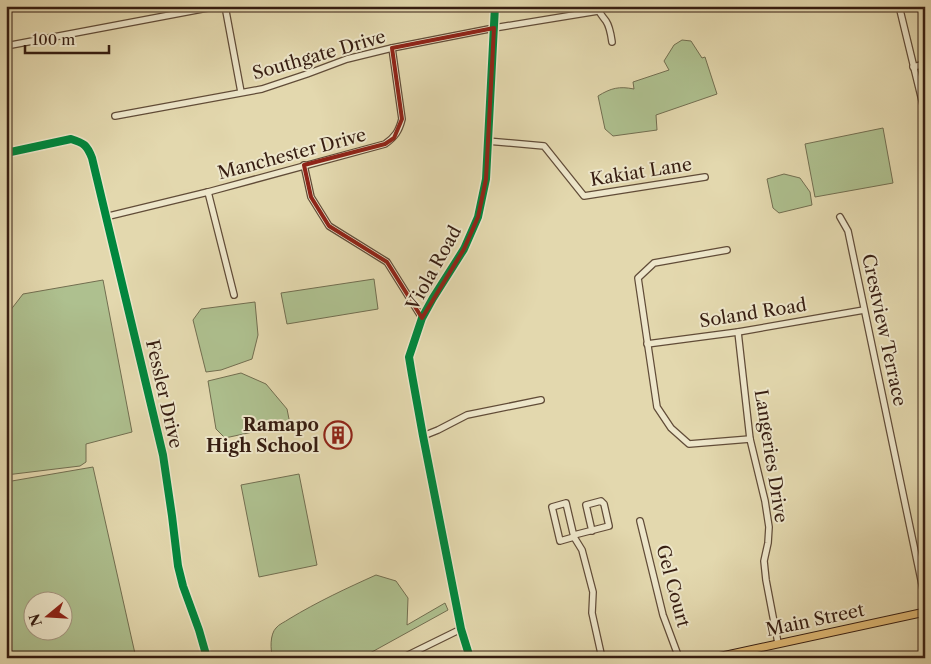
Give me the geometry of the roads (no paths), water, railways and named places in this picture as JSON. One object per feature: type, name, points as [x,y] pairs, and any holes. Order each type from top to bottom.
[{"type":"main road","name":"Main Street","points":[[712,658],[925,612]]},
{"type":"street","points":[[6,46],[218,6]]},
{"type":"street","points":[[225,6],[241,92]]},
{"type":"street","name":"Viola Road","points":[[470,658],[461,629],[409,357],[422,318],[464,249],[478,217],[486,179],[494,6]]},
{"type":"street","points":[[899,6],[925,113]]},
{"type":"street","points":[[597,8],[607,23],[612,42]]},
{"type":"street","name":"Southgate Drive","points":[[115,116],[262,89],[347,59],[392,48],[597,8]]},
{"type":"street","name":"Manchester Drive","points":[[105,216],[208,192],[385,144],[394,138],[400,128],[402,118],[392,48]]},
{"type":"street","points":[[913,67],[925,64]]},
{"type":"street","name":"Fessler Drive","points":[[6,153],[71,139],[88,147],[163,455],[178,566],[183,586],[200,630],[207,658]]},
{"type":"street","name":"Kakiat Lane","points":[[487,141],[544,146],[584,196],[705,177]]},
{"type":"street","points":[[304,165],[311,197],[329,226],[387,262],[422,318]]},
{"type":"street","points":[[208,192],[234,295]]},
{"type":"street","name":"Crestview Terrace","points":[[840,217],[848,231],[925,599]]},
{"type":"street","points":[[728,250],[654,263],[638,278],[658,407],[671,428],[688,444],[750,439]]},
{"type":"street","name":"Soland Road","points":[[647,344],[738,332],[864,310]]},
{"type":"street","name":"Langeries Drive","points":[[738,332],[750,439],[765,501],[769,527],[764,561],[778,643]]},
{"type":"street","points":[[423,436],[468,416],[541,400]]},
{"type":"street","points":[[592,531],[586,505],[601,501],[604,504],[609,526],[592,531],[574,536],[560,541],[552,507],[566,503],[574,536],[582,550],[593,592],[592,613],[602,658]]},
{"type":"street","name":"Gel Court","points":[[640,520],[663,615],[679,658]]},
{"type":"street","points":[[6,626],[8,635],[6,648]]},
{"type":"street","points":[[402,658],[461,629]]},
{"type":"place","name":"Ramapo High School","points":[[338,435]]}]
